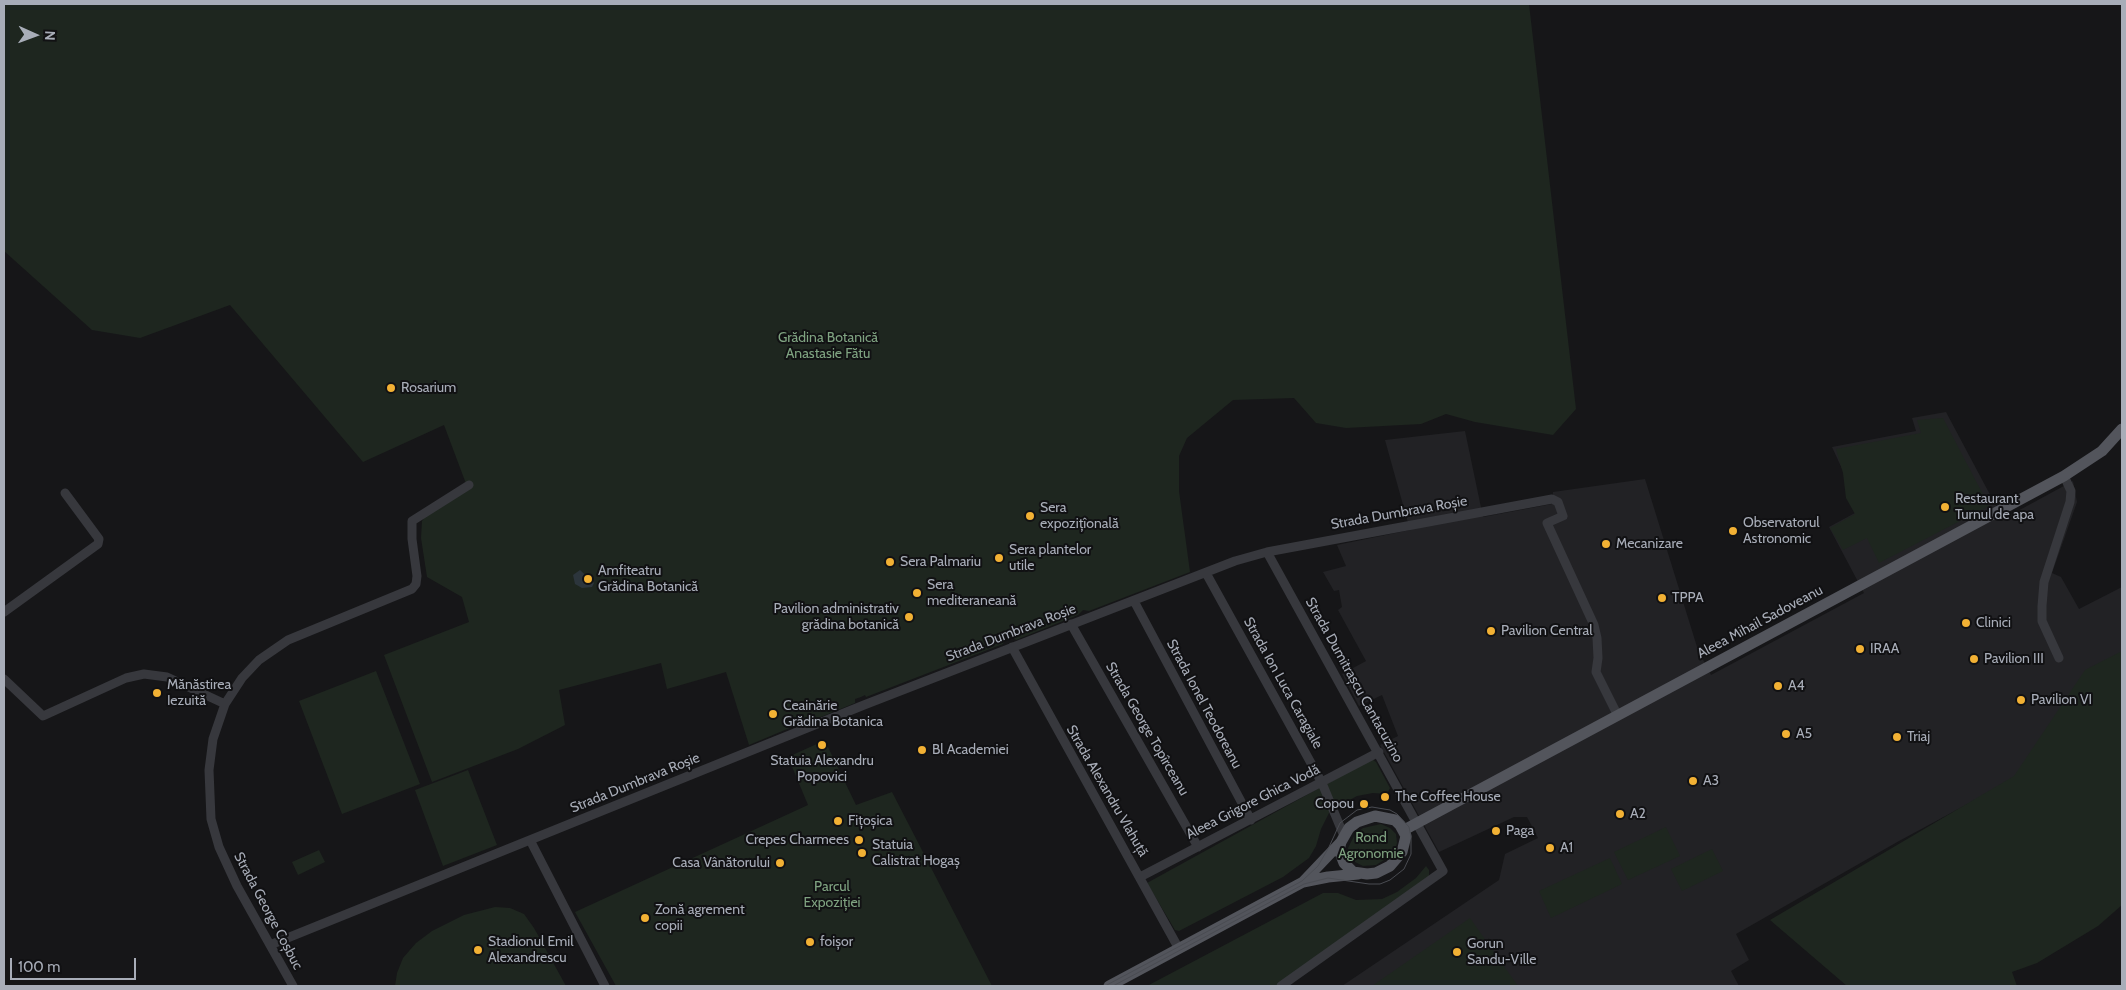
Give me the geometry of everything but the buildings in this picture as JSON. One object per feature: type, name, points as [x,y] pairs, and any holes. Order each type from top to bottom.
[{"type":"main road","name":"Aleea Mihail Sadoveanu","points":[[1404,830],[1617,714],[2064,476],[2102,451],[2122,429]]},
{"type":"main road","points":[[1109,986],[1303,882],[1328,877],[1376,873],[1390,866],[1398,860],[1405,844],[1404,830],[1395,820],[1375,816],[1357,822],[1349,828],[1342,839],[1303,882]]},
{"type":"main road","points":[[1342,839],[1339,850],[1344,863],[1353,872],[1361,874]]},
{"type":"street","points":[[2059,658],[2042,621],[2042,606],[2044,582],[2070,502],[2071,491],[2064,476]]},
{"type":"street","name":"Strada George Coșbuc","points":[[292,986],[237,886],[218,847],[211,819],[209,770],[214,739],[225,704],[242,678],[260,660],[288,640],[412,589],[416,584],[417,576],[412,539],[412,521],[469,485]]},
{"type":"street","points":[[4,612],[98,544],[99,539],[66,493]]},
{"type":"street","name":"Strada Dumbrava Roșie","points":[[270,945],[864,705],[1206,572],[1267,552],[1552,499],[1558,502],[1563,516],[1547,523],[1594,625],[1598,658],[1596,672],[1617,714]]},
{"type":"street","name":"Strada Dumitrașcu Cantacuzino","points":[[1267,552],[1443,870],[1282,986]]},
{"type":"street","name":"Strada Ion Luca Caragiale","points":[[1206,572],[1322,783],[1342,839]]},
{"type":"street","name":"Strada Ionel Teodoreanu","points":[[1134,601],[1251,820]]},
{"type":"street","name":"Strada George Topîrceanu","points":[[1072,624],[1198,847]]},
{"type":"street","name":"Strada Alexandru Vlahuță","points":[[1012,647],[1031,685],[1179,949]]},
{"type":"street","points":[[4,679],[43,716],[126,678],[144,674],[167,677],[225,704]]},
{"type":"street","name":"Aleea Grigore Ghica Vodă","points":[[1140,877],[1379,752]]},
{"type":"street","points":[[530,840],[605,986]]},
{"type":"shaded area","points":[[1946,412],[2003,519],[2073,481],[2077,502],[2052,573],[2061,577],[2079,609],[2122,587],[2122,652],[2014,779],[1899,841],[1736,934],[1749,960],[1731,971],[1739,986],[1342,986],[1499,880],[1505,854],[1538,838],[1527,817],[1514,817],[1439,852],[1380,745],[1398,736],[1382,695],[1359,706],[1342,674],[1366,661],[1338,610],[1342,607],[1339,590],[1334,591],[1323,572],[1346,566],[1337,545],[1410,530],[1385,440],[1465,431],[1483,517],[1552,504],[1553,492],[1645,479],[1698,650],[1711,675],[1864,593],[1829,527],[1855,513],[1844,473],[1832,447],[1916,431],[1912,418]]},
{"type":"shaded area","points":[[580,570],[594,583],[592,587],[582,588],[575,584],[573,575]]},
{"type":"green space","name":"Grădina Botanică Anastasie Fătu","points":[[4,4],[1529,4],[1576,409],[1553,435],[1475,422],[1446,414],[1421,424],[1346,428],[1316,423],[1294,398],[1233,400],[1187,438],[1179,456],[1179,491],[1190,572],[1089,611],[1083,610],[1078,615],[1016,640],[1013,637],[1005,640],[1003,644],[866,697],[865,695],[855,699],[855,703],[806,723],[802,720],[794,722],[792,727],[749,745],[726,672],[667,689],[661,663],[559,690],[565,725],[518,749],[432,782],[384,655],[469,622],[462,597],[427,577],[421,538],[422,521],[427,514],[468,489],[444,425],[363,462],[230,305],[140,338],[92,330],[4,251]]},
{"type":"green space","points":[[1943,418],[1989,506],[1879,563],[1867,538],[1843,550],[1830,528],[1855,514],[1846,498],[1843,473],[1836,449],[1921,433],[1917,420]]},
{"type":"green space","points":[[2122,651],[2122,905],[2098,926],[2037,963],[2012,972],[2017,986],[1847,986],[1770,920],[2014,776],[2085,670]]},
{"type":"green space","points":[[376,671],[420,784],[342,814],[299,701]]},
{"type":"green space","name":"Parcul Expoziției","points":[[819,743],[827,745],[856,805],[892,792],[992,986],[616,986],[575,912],[808,805],[788,757]]},
{"type":"green space","points":[[1372,759],[1376,762],[1390,788],[1387,794],[1373,793],[1357,796],[1330,811],[1309,858],[1283,877],[1179,931],[1175,930],[1147,883]]},
{"type":"green space","points":[[468,770],[497,845],[443,866],[415,790]]},
{"type":"green space","name":"Rond Agronomie","points":[[1381,824],[1390,828],[1396,834],[1397,843],[1394,852],[1376,865],[1363,866],[1353,861],[1349,855],[1348,848],[1355,834],[1363,828]]},
{"type":"green space","points":[[1666,827],[1680,856],[1628,880],[1614,852]]},
{"type":"green space","points":[[1712,849],[1723,871],[1682,891],[1671,869]]},
{"type":"green space","points":[[319,850],[325,862],[298,875],[292,862]]},
{"type":"green space","points":[[1610,858],[1622,884],[1551,918],[1539,891]]},
{"type":"green space","points":[[1426,866],[1429,870],[1429,877],[1276,986],[1147,986],[1323,893],[1338,893],[1356,900],[1382,899],[1397,892],[1416,878]]},
{"type":"green space","name":"Stadionul Emil Alexandrescu","points":[[495,907],[510,908],[524,914],[534,928],[566,986],[395,986],[397,973],[403,958],[416,943],[432,931],[464,915]]},
{"type":"green space","name":"Gorun Sandu-Ville","points":[[1470,918],[1518,986],[1372,986]]},
{"type":"tram line","points":[[1105,986],[1302,881],[1318,866],[1340,823],[1357,810],[1372,807],[1390,810],[1397,814],[1409,827],[1411,854],[1404,869],[1390,880],[1380,884],[1369,884],[1328,878],[1304,884],[1113,986]]},
{"type":"place","name":"Rosarium","points":[[391,388]]},
{"type":"place","name":"Restaurant Turnul de apa","points":[[1945,507]]},
{"type":"place","name":"Sera expozițîonală","points":[[1030,516]]},
{"type":"place","name":"Observatorul Astronomic","points":[[1733,531]]},
{"type":"place","name":"Mecanizare","points":[[1606,544]]},
{"type":"place","name":"Sera plantelor utile","points":[[999,558]]},
{"type":"place","name":"Sera Palmariu","points":[[890,562]]},
{"type":"place","name":"Amfiteatru Grădina Botanică","points":[[588,579]]},
{"type":"place","name":"Sera mediteraneană","points":[[917,593]]},
{"type":"place","name":"TPPA","points":[[1662,598]]},
{"type":"place","name":"Pavilion administrativ grădina botanică","points":[[909,617]]},
{"type":"place","name":"Clinici","points":[[1966,623]]},
{"type":"place","name":"Pavilion Central","points":[[1491,631]]},
{"type":"place","name":"IRAA","points":[[1860,649]]},
{"type":"place","name":"Pavilion III","points":[[1974,659]]},
{"type":"place","name":"A4","points":[[1778,686]]},
{"type":"place","name":"Mănăstirea Iezuită","points":[[157,693]]},
{"type":"place","name":"Pavilion VI","points":[[2021,700]]},
{"type":"place","name":"Ceainărie Grădina Botanica","points":[[773,714]]},
{"type":"place","name":"A5","points":[[1786,734]]},
{"type":"place","name":"Triaj","points":[[1897,737]]},
{"type":"place","name":"Statuia Alexandru Popovici","points":[[822,745]]},
{"type":"place","name":"Bl Academiei","points":[[922,750]]},
{"type":"place","name":"A3","points":[[1693,781]]},
{"type":"place","name":"The Coffee House","points":[[1385,797]]},
{"type":"place","name":"Copou","points":[[1364,804]]},
{"type":"place","name":"A2","points":[[1620,814]]},
{"type":"place","name":"Fițoșica","points":[[838,821]]},
{"type":"place","name":"Paga","points":[[1496,831]]},
{"type":"place","name":"Crepes Charmees","points":[[859,840]]},
{"type":"place","name":"A1","points":[[1550,848]]},
{"type":"place","name":"Statuia Calistrat Hogaș","points":[[862,853]]},
{"type":"place","name":"Casa Vânătorului","points":[[780,863]]},
{"type":"place","name":"Zonă agrement copii","points":[[645,918]]},
{"type":"place","name":"foișor","points":[[810,942]]},
{"type":"place","name":"Stadionul Emil Alexandrescu","points":[[478,950]]},
{"type":"place","name":"Gorun Sandu-Ville","points":[[1457,952]]}]
